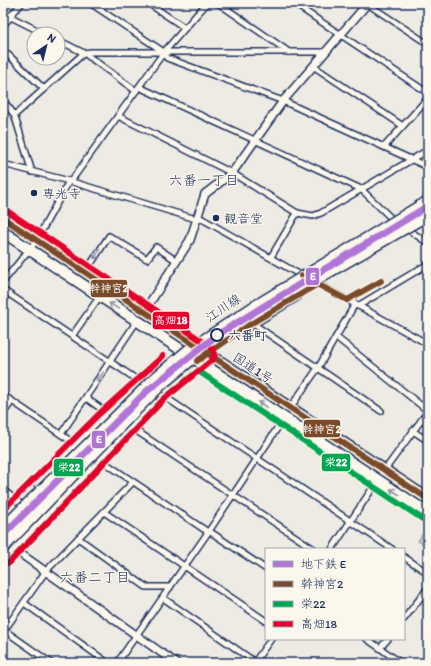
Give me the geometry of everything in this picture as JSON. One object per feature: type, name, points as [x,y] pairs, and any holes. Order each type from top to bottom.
[{"type":"highway","points":[[3,528],[116,415],[155,378],[187,351],[255,306],[428,201]]},
{"type":"highway","points":[[318,284],[362,248],[428,208]]},
{"type":"highway","points":[[8,548],[140,405],[191,360],[260,312],[428,215]]},
{"type":"highway","name":"国道1号","points":[[3,218],[428,500]]},
{"type":"highway","name":"国道1号","points":[[3,232],[428,513]]},
{"type":"highway","points":[[3,538],[128,423],[131,423]]},
{"type":"main road","name":"江川線","points":[[3,521],[142,383],[182,350],[246,307],[428,197]]},
{"type":"main road","points":[[131,423],[159,393],[197,361],[252,323],[428,220]]},
{"type":"main road","points":[[3,556],[8,548],[94,454]]},
{"type":"street","points":[[3,25],[22,3]]},
{"type":"street","points":[[90,3],[164,52],[167,58],[283,101],[428,167]]},
{"type":"street","points":[[148,3],[185,28]]},
{"type":"street","points":[[3,282],[36,240],[70,181],[164,52],[207,3]]},
{"type":"street","points":[[218,3],[290,52]]},
{"type":"street","points":[[293,3],[428,93]]},
{"type":"street","points":[[144,312],[190,240],[205,194],[232,173],[283,101],[367,3],[428,44]]},
{"type":"street","points":[[3,13],[30,26]]},
{"type":"street","points":[[66,44],[84,53],[137,89],[361,189],[392,218]]},
{"type":"street","points":[[3,50],[44,89]]},
{"type":"street","points":[[14,114],[84,53],[325,52]]},
{"type":"street","points":[[313,66],[403,126]]},
{"type":"street","points":[[384,147],[428,98]]},
{"type":"street","points":[[3,100],[14,114],[32,172]]},
{"type":"street","points":[[118,116],[232,173],[297,213],[313,216],[321,213],[428,150]]},
{"type":"street","points":[[3,164],[70,181],[197,217],[428,344]]},
{"type":"street","points":[[271,257],[297,213]]},
{"type":"street","points":[[410,231],[428,243]]},
{"type":"street","points":[[85,273],[108,236],[147,259],[156,247],[177,261]]},
{"type":"street","points":[[290,408],[318,368],[356,305],[428,264]]},
{"type":"street","points":[[3,290],[142,383]]},
{"type":"street","points":[[72,336],[100,296]]},
{"type":"street","points":[[61,434],[137,321]]},
{"type":"street","points":[[252,323],[381,411]]},
{"type":"street","points":[[336,337],[428,411],[384,470]]},
{"type":"street","points":[[159,393],[391,548]]},
{"type":"street","points":[[3,395],[78,446]]},
{"type":"street","points":[[86,398],[110,414]]},
{"type":"street","points":[[3,414],[12,401]]},
{"type":"street","points":[[126,663],[118,661],[185,566],[284,418]]},
{"type":"street","points":[[131,423],[233,495],[312,548]]},
{"type":"street","points":[[413,432],[428,441]]},
{"type":"street","points":[[94,454],[133,482],[265,568]]},
{"type":"street","points":[[333,548],[378,480]]},
{"type":"street","points":[[50,663],[4,631],[46,571],[133,482]]},
{"type":"street","points":[[3,490],[21,504]]},
{"type":"street","points":[[104,512],[265,620]]},
{"type":"street","points":[[78,538],[146,587],[170,587]]},
{"type":"street","points":[[3,541],[8,548],[46,571],[176,663]]},
{"type":"street","points":[[405,558],[428,573]]},
{"type":"street","points":[[406,612],[428,588]]},
{"type":"street","points":[[162,598],[254,663],[270,640]]},
{"type":"street","points":[[24,603],[108,663]]},
{"type":"street","points":[[368,640],[401,663]]},
{"type":"street","points":[[380,648],[387,640]]},
{"type":"shaded area","points":[[428,526],[428,547],[418,541]]},
{"type":"metro line","name":"E","points":[[3,535],[147,391],[217,335],[428,206]]},
{"type":"transit line","name":"高畑18","points":[[7,211],[211,347],[215,354],[212,360],[164,399],[9,563]]},
{"type":"transit line","name":"幹神宮2","points":[[3,218],[428,499]]},
{"type":"transit line","name":"幹神宮2","points":[[302,276],[347,300]]},
{"type":"transit line","name":"幹神宮2","points":[[347,300],[381,281]]},
{"type":"transit line","name":"幹神宮2","points":[[197,361],[252,323],[318,284]]},
{"type":"transit line","name":"高畑18","points":[[3,510],[99,414],[163,356]]},
{"type":"transit line","name":"栄22","points":[[9,527],[110,426],[173,368]]},
{"type":"transit line","name":"栄22","points":[[9,563],[164,399],[198,371],[424,520]]},
{"type":"place","name":"専光寺","points":[[34,193]]},
{"type":"place","name":"観音堂","points":[[216,218]]},
{"type":"place","name":"六番町","points":[[217,335]]},
{"type":"district","name":"六番一丁目","points":[[204,180]]},
{"type":"district","name":"六番二丁目","points":[[95,577]]}]
